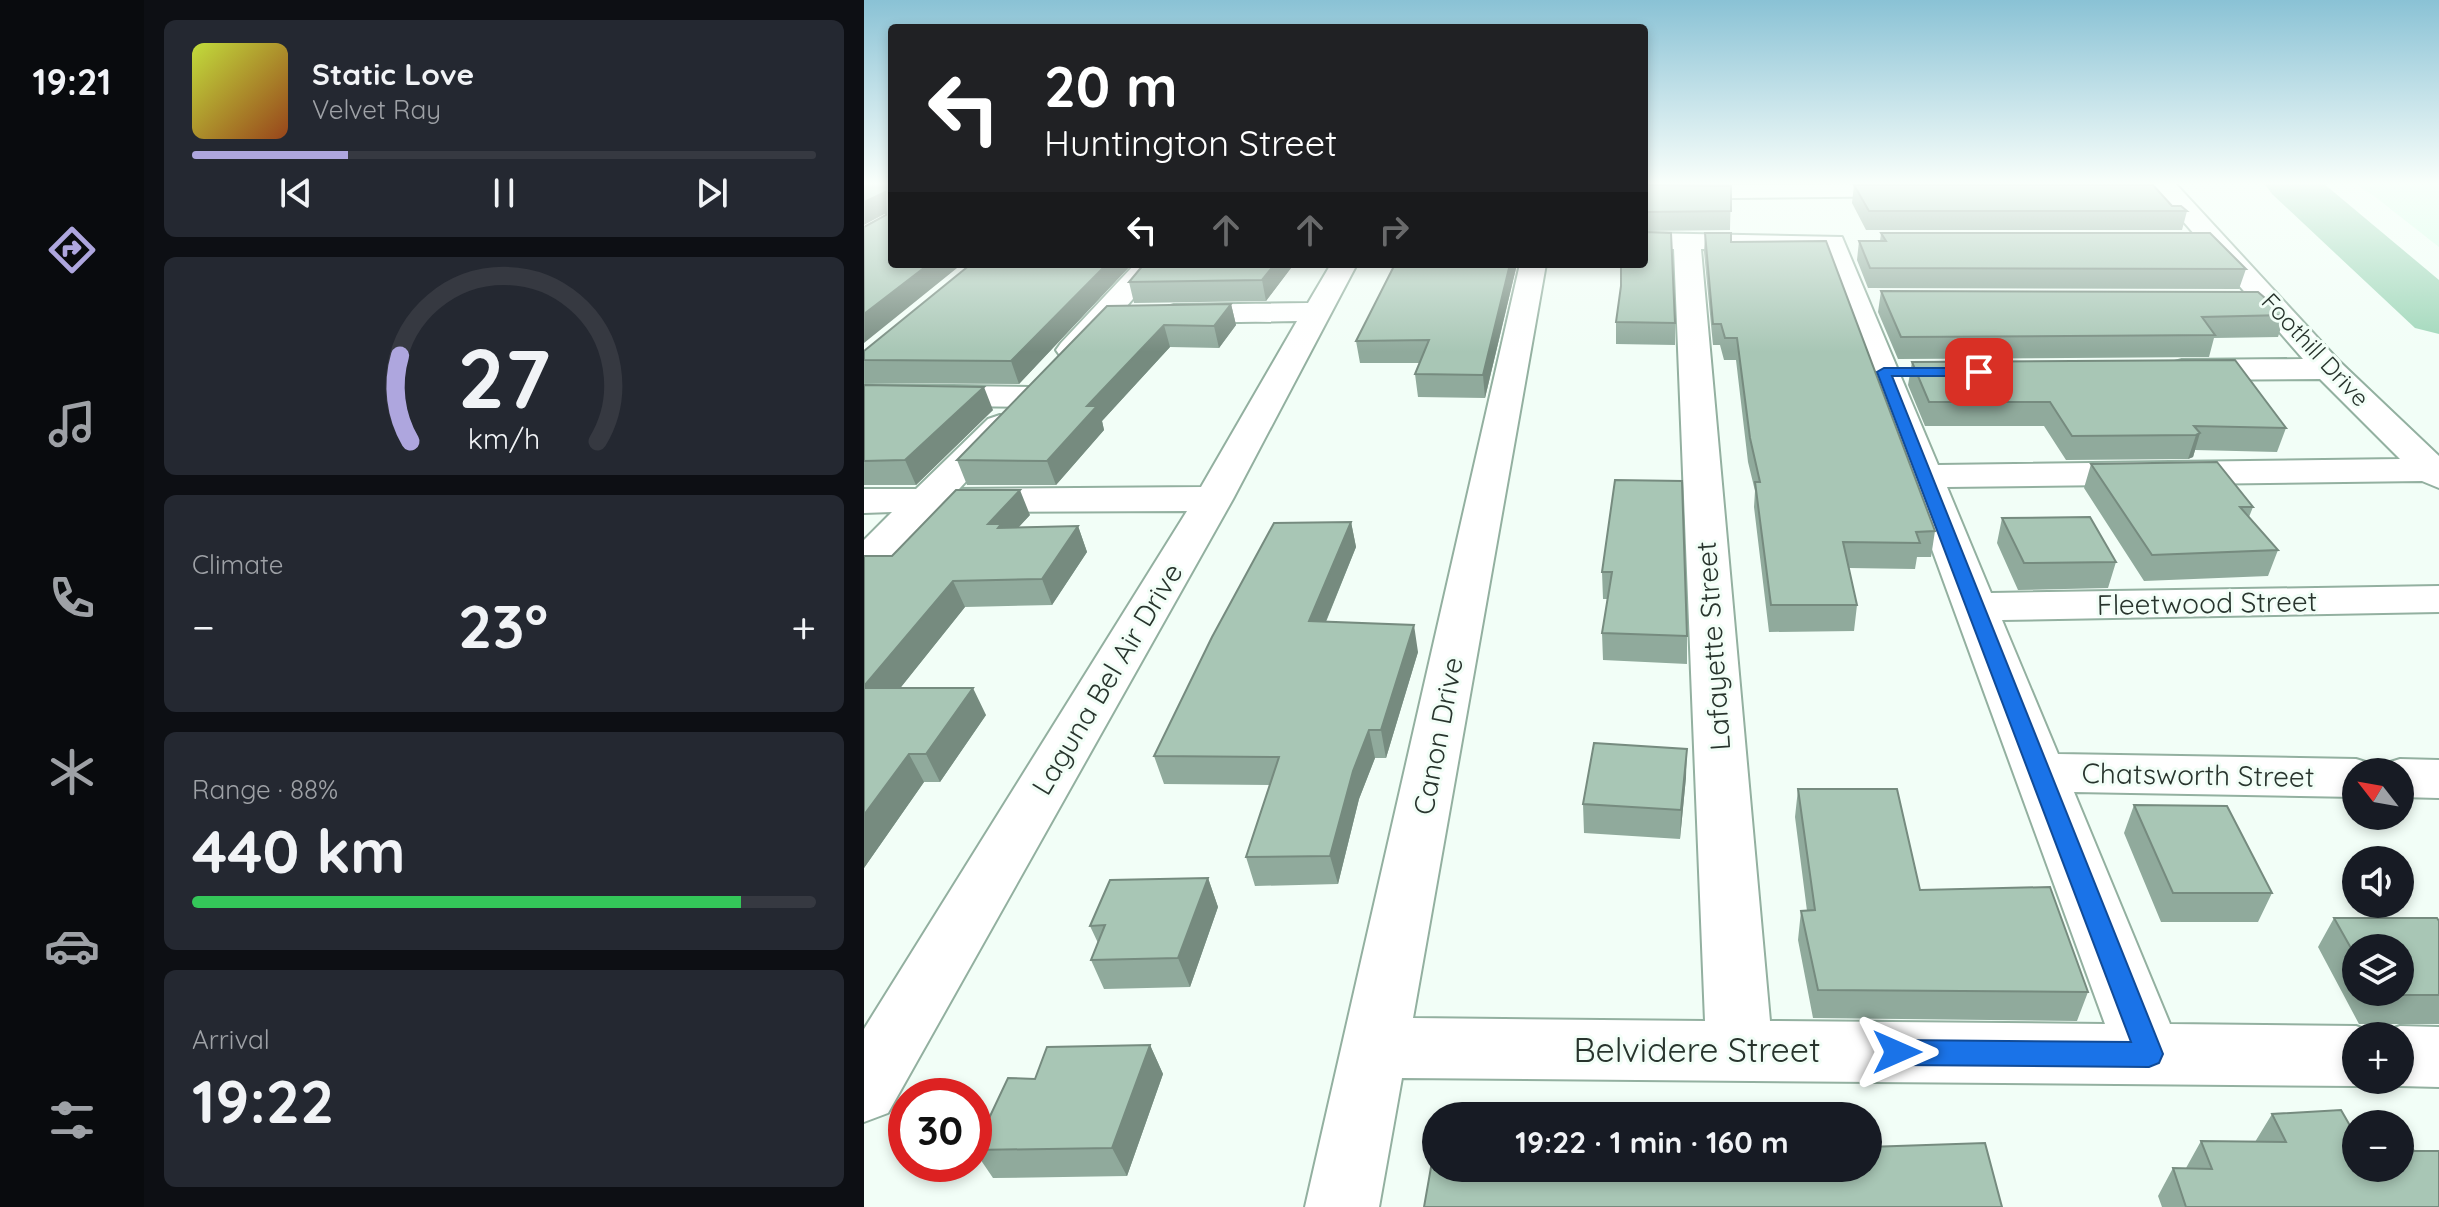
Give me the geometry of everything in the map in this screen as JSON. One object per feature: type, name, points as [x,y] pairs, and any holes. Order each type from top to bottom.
[{"type":"street","points":[[1666,241],[1848,242],[1900,372],[1923,476],[2149,1054]]},
{"type":"street","name":"Lafayette Street","points":[[1666,241],[1739,1051]]},
{"type":"street","points":[[2186,241],[2217,241]]},
{"type":"street","name":"Foothill Drive","points":[[2217,241],[2329,369],[2435,474]]},
{"type":"street","points":[[864,563],[1029,397],[1146,268]]},
{"type":"street","name":"Laguna Bel Air Drive","points":[[864,1090],[1214,499],[1342,268]]},
{"type":"street","name":"Canon Drive","points":[[1342,1207],[1532,268]]},
{"type":"street","points":[[2238,301],[2270,301]]},
{"type":"street","points":[[1103,315],[1318,312]]},
{"type":"street","points":[[2154,370],[2329,369]]},
{"type":"street","points":[[864,395],[1029,397]]},
{"type":"street","points":[[1923,476],[2435,474]]},
{"type":"street","points":[[864,501],[1214,499]]},
{"type":"street","name":"Fleetwood Street","points":[[1975,607],[2439,599]]},
{"type":"street","name":"Chatsworth Street","points":[[2040,773],[2342,778]]},
{"type":"street","points":[[2414,778],[2439,779]]},
{"type":"street","name":"Belvidere Street","points":[[1375,1048],[2342,1056]]},
{"type":"street","points":[[2414,1056],[2439,1057]]},
{"type":"building","points":[[864,239],[888,239],[888,268],[924,268],[864,314]]},
{"type":"building","points":[[1648,239],[1671,239],[1675,323],[1616,322],[1621,268],[1648,268]]},
{"type":"building","points":[[1706,239],[1826,241],[1935,531],[1916,532],[1920,543],[1843,542],[1857,605],[1771,605],[1755,482],[1760,482],[1750,438],[1737,338],[1725,338],[1721,324],[1713,324]]},
{"type":"building","points":[[2216,239],[2246,269],[1870,268],[1859,241]]},
{"type":"building","points":[[966,268],[1103,268],[1011,361],[864,360],[864,351]]},
{"type":"building","points":[[1141,268],[1272,268],[1262,280],[1129,282]]},
{"type":"building","points":[[1393,268],[1509,268],[1483,375],[1415,374],[1429,340],[1356,341]]},
{"type":"building","points":[[1881,291],[2258,292],[2285,315],[2202,317],[2215,335],[1901,337]]},
{"type":"building","points":[[1231,304],[1214,326],[1164,325],[1087,406],[1097,406],[1047,461],[957,460],[1107,306]]},
{"type":"building","points":[[2235,360],[2286,428],[2194,426],[2200,433],[2196,435],[2072,436],[2050,402],[1929,402],[1912,362]]},
{"type":"building","points":[[864,385],[984,387],[905,460],[864,461]]},
{"type":"building","points":[[2217,462],[2253,507],[2240,507],[2278,550],[2152,555],[2091,464]]},
{"type":"building","points":[[1615,480],[1682,481],[1687,636],[1602,633],[1612,572],[1602,572]]},
{"type":"building","points":[[956,490],[1020,490],[988,524],[1001,524],[998,528],[1078,526],[1042,579],[953,581],[864,686],[864,556],[892,556]]},
{"type":"building","points":[[2090,517],[2116,562],[2024,563],[2002,518]]},
{"type":"building","points":[[1351,522],[1309,621],[1414,625],[1381,730],[1369,730],[1353,771],[1330,856],[1246,857],[1279,757],[1154,756],[1212,637],[1274,523]]},
{"type":"building","points":[[864,688],[973,688],[926,754],[909,754],[864,815]]},
{"type":"building","points":[[1594,743],[1687,749],[1681,810],[1583,804]]},
{"type":"building","points":[[1798,789],[1897,789],[1920,890],[2050,887],[2088,992],[1818,990],[1801,911],[1815,910]]},
{"type":"building","points":[[2134,805],[2227,806],[2272,893],[2173,893]]},
{"type":"building","points":[[1208,878],[1178,958],[1091,960],[1105,925],[1090,926],[1110,880]]},
{"type":"building","points":[[2334,918],[2437,918],[2439,995],[2414,995],[2414,934],[2343,934]]},
{"type":"building","points":[[1150,1045],[1112,1148],[992,1150],[992,1112],[1008,1078],[1035,1079],[1047,1047]]},
{"type":"building","points":[[2341,1110],[2342,1182],[2414,1182],[2414,1151],[2439,1151],[2439,1207],[2186,1207],[2173,1168],[2212,1169],[2201,1141],[2286,1142],[2272,1114]]},
{"type":"building","points":[[1985,1143],[2002,1207],[1424,1207],[1428,1182],[1882,1182],[1882,1147]]},
{"type":"waterway","points":[[2357,239],[2439,314]]},
{"type":"route","points":[[1897,1052],[2149,1054],[1884,372],[1979,372]]}]
